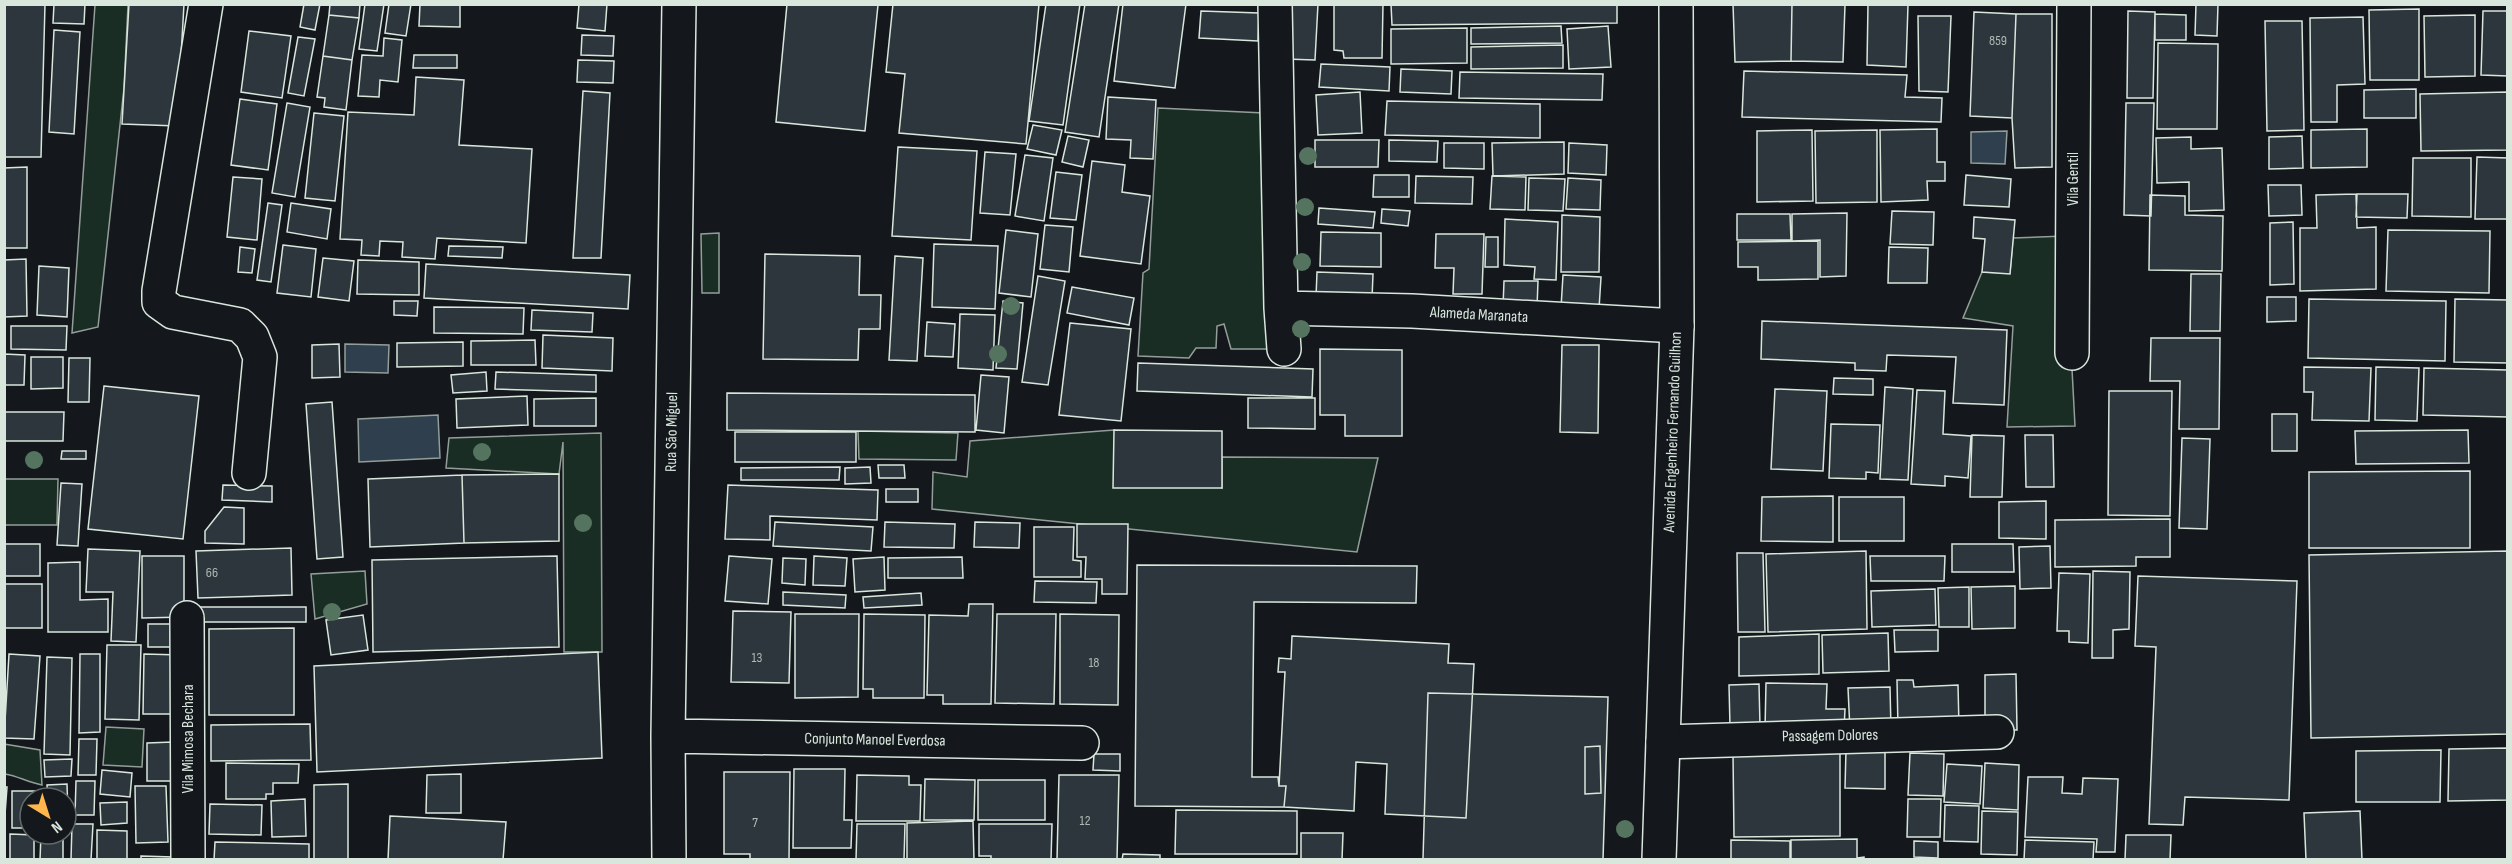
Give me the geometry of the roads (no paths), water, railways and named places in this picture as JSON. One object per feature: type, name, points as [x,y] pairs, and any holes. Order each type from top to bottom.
[{"type":"street","points":[[206,4],[159,302],[173,312],[240,325],[252,337],[260,357],[249,472]]},
{"type":"street","name":"Rua São Miguel","points":[[669,860],[668,736],[679,4]]},
{"type":"street","points":[[1275,4],[1281,308],[1284,349]]},
{"type":"street","name":"Avenida Engenheiro Fernando Guilhon","points":[[1659,860],[1677,326],[1676,4]]},
{"type":"street","name":"Vila Gentil","points":[[2072,353],[2074,4]]},
{"type":"street","name":"Alameda Maranata","points":[[1281,308],[1412,311],[1677,326]]},
{"type":"street","name":"Vila Mimosa Bechara","points":[[188,618],[188,860]]},
{"type":"street","name":"Passagem Dolores","points":[[1663,741],[1997,732]]},
{"type":"street","name":"Conjunto Manoel Everdosa","points":[[668,736],[1082,743]]},
{"type":"water","points":[[2007,131],[2005,164],[1971,163],[1971,132]]},
{"type":"water","points":[[345,344],[389,345],[388,373],[345,372]]},
{"type":"water","points":[[438,415],[440,458],[359,462],[358,419]]}]
